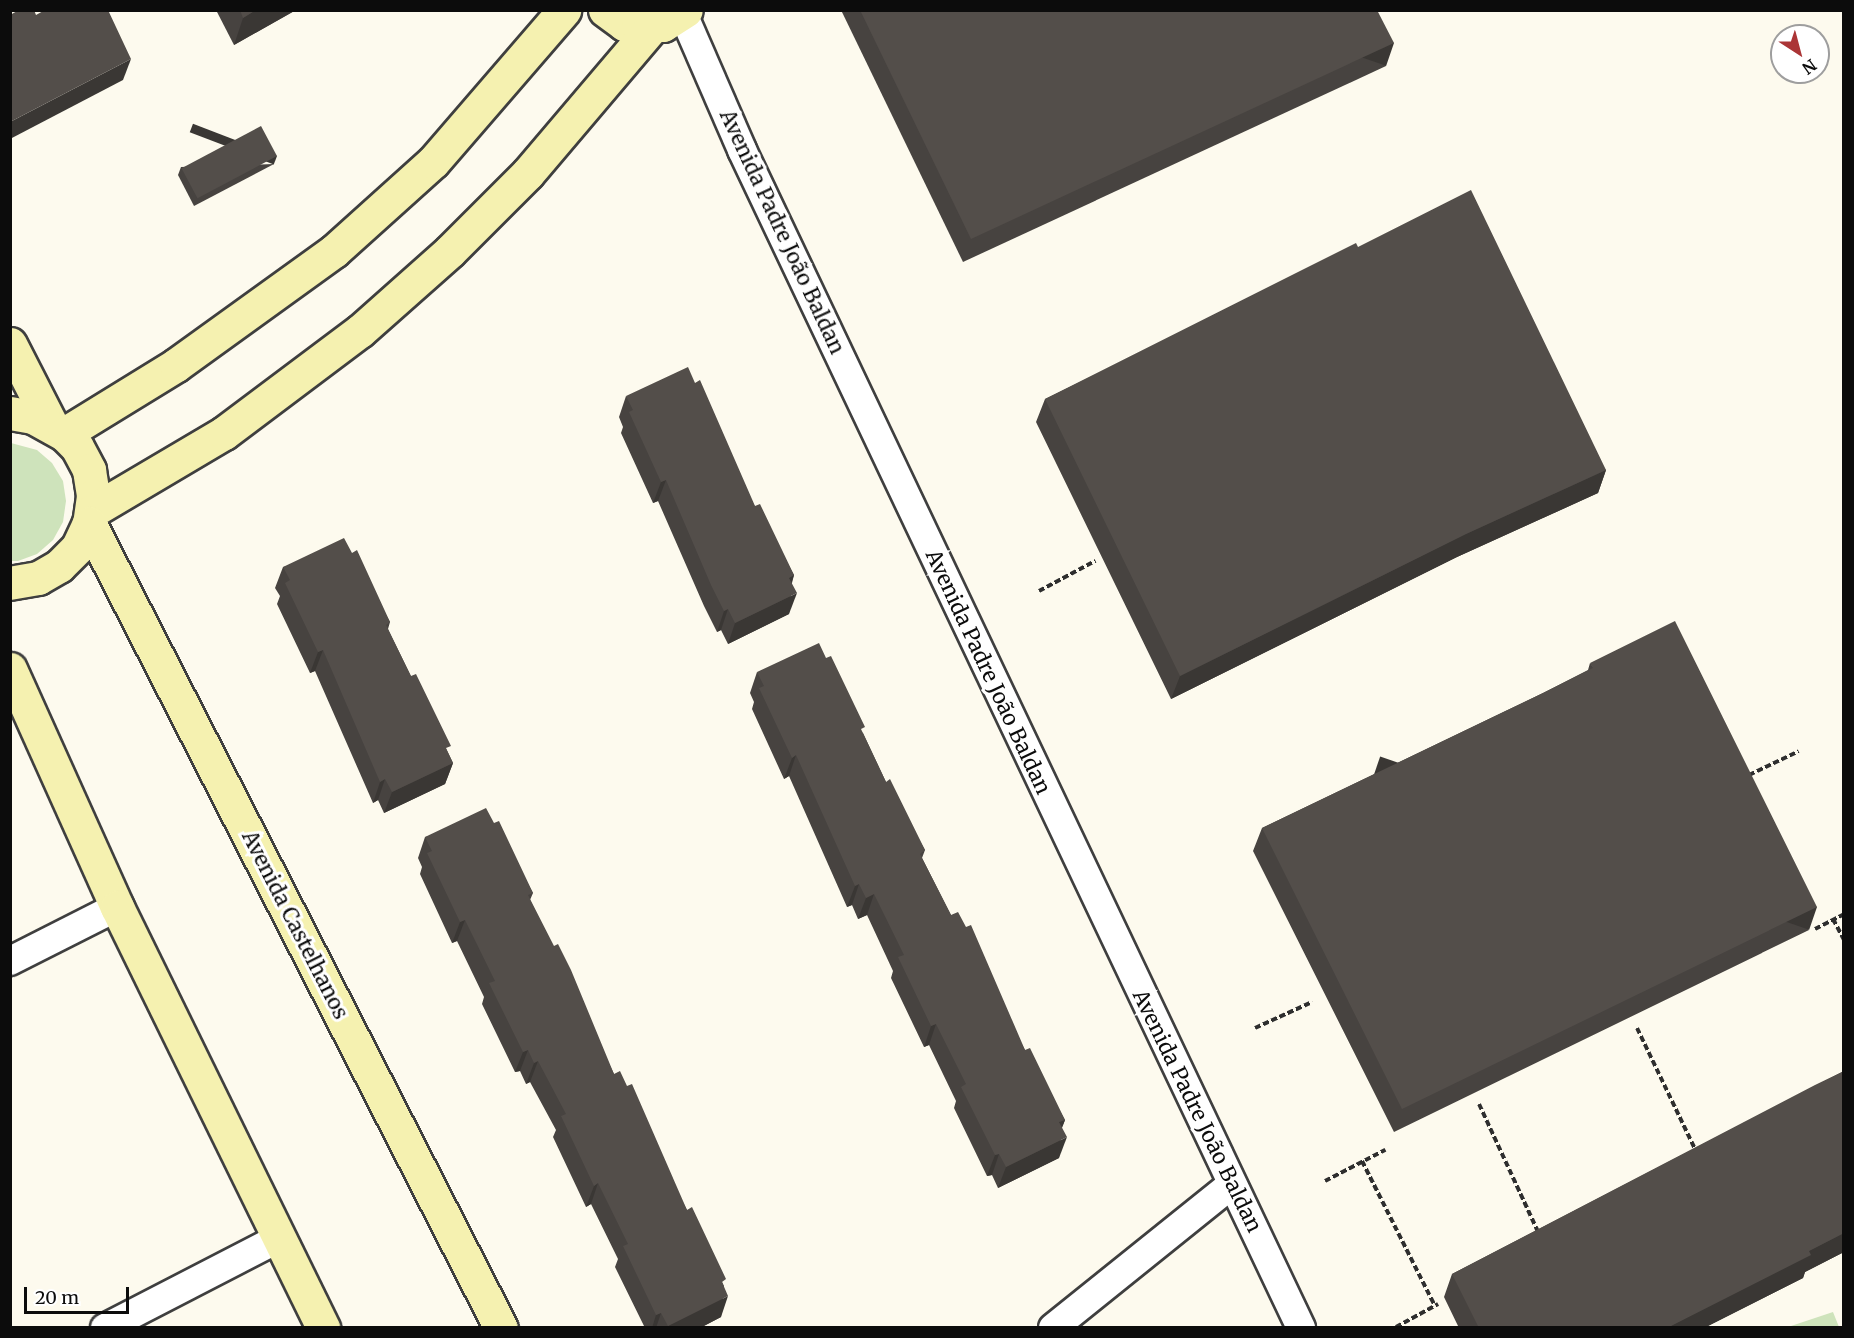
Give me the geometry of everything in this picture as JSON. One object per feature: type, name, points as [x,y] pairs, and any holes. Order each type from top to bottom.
[{"type":"main road","points":[[10,413],[33,417],[58,430],[176,365],[334,251],[433,162],[564,10]]},
{"type":"main road","points":[[604,10],[624,24],[652,27]]},
{"type":"main road","points":[[10,583],[38,578],[59,566],[78,547],[91,517],[224,433],[360,330],[450,251],[528,173],[652,27],[685,12]]},
{"type":"main road","name":"Avenida Castelhanos","points":[[10,344],[58,430],[76,447],[88,470],[91,517],[501,1328]]},
{"type":"main road","points":[[10,669],[117,907],[323,1328]]},
{"type":"street","name":"Avenida Padre João Baldan","points":[[685,12],[742,150],[1231,1185],[1301,1328]]},
{"type":"street","points":[[10,962],[117,907]]},
{"type":"street","points":[[1053,1328],[1231,1185]]},
{"type":"street","points":[[105,1328],[279,1238]]},
{"type":"path","points":[[1039,591],[1095,561]]},
{"type":"path","points":[[1742,779],[1799,751]]},
{"type":"path","points":[[1815,929],[1844,914]]},
{"type":"path","points":[[1833,919],[1844,940]]},
{"type":"path","points":[[1255,1028],[1312,1002]]},
{"type":"path","points":[[1637,1028],[1700,1159]]},
{"type":"path","points":[[1479,1104],[1542,1239]]},
{"type":"path","points":[[1325,1181],[1384,1150]]},
{"type":"path","points":[[1362,1161],[1437,1305],[1396,1327]]},
{"type":"green space","points":[[11,443],[37,450],[52,463],[63,481],[66,501],[63,522],[53,540],[37,554],[18,561],[11,561]]},
{"type":"green space","points":[[1833,1312],[1839,1327],[1788,1327]]},
{"type":"building","points":[[19,10],[34,10],[36,15],[45,10],[108,10],[131,59],[10,122],[10,15]]},
{"type":"building","points":[[240,10],[256,10],[243,18]]},
{"type":"building","points":[[860,10],[1377,10],[1394,43],[971,239]]},
{"type":"building","points":[[261,126],[277,156],[197,198],[182,168]]},
{"type":"building","points":[[1471,190],[1606,470],[1466,534],[1180,676],[1045,399],[1356,243],[1358,247]]},
{"type":"building","points":[[688,367],[695,383],[700,380],[755,506],[760,504],[794,575],[789,578],[797,593],[735,623],[728,609],[724,611],[711,585],[666,480],[661,482],[629,412],[633,410],[626,396]]},
{"type":"building","points":[[344,538],[352,553],[357,550],[390,622],[386,625],[411,676],[416,674],[451,746],[446,748],[453,763],[392,792],[385,779],[380,782],[323,650],[318,652],[285,583],[290,580],[283,567]]},
{"type":"building","points":[[1675,621],[1817,907],[1402,1109],[1262,828],[1593,668],[1590,663]]},
{"type":"building","points":[[819,643],[826,658],[831,656],[865,727],[861,729],[886,782],[890,779],[925,850],[920,854],[951,915],[958,912],[966,927],[971,925],[1025,1050],[1030,1048],[1065,1120],[1059,1122],[1067,1137],[1006,1167],[999,1154],[995,1155],[961,1087],[966,1084],[936,1024],[931,1026],[898,957],[904,955],[874,894],[866,898],[859,884],[855,886],[796,755],[792,758],[759,688],[764,686],[757,672]]},
{"type":"building","points":[[486,808],[494,823],[499,821],[533,893],[528,895],[554,946],[558,944],[571,970],[614,1074],[620,1071],[627,1086],[632,1084],[687,1210],[692,1207],[726,1279],[722,1282],[728,1296],[668,1326],[661,1313],[656,1315],[623,1246],[628,1244],[598,1183],[594,1186],[561,1116],[566,1114],[538,1061],[534,1063],[528,1050],[523,1052],[489,983],[495,981],[465,920],[460,922],[427,853],[432,851],[425,837]]},
{"type":"building","points":[[1844,1071],[1844,1233],[1809,1251],[1811,1255],[1667,1328],[1479,1328],[1452,1274]]}]
